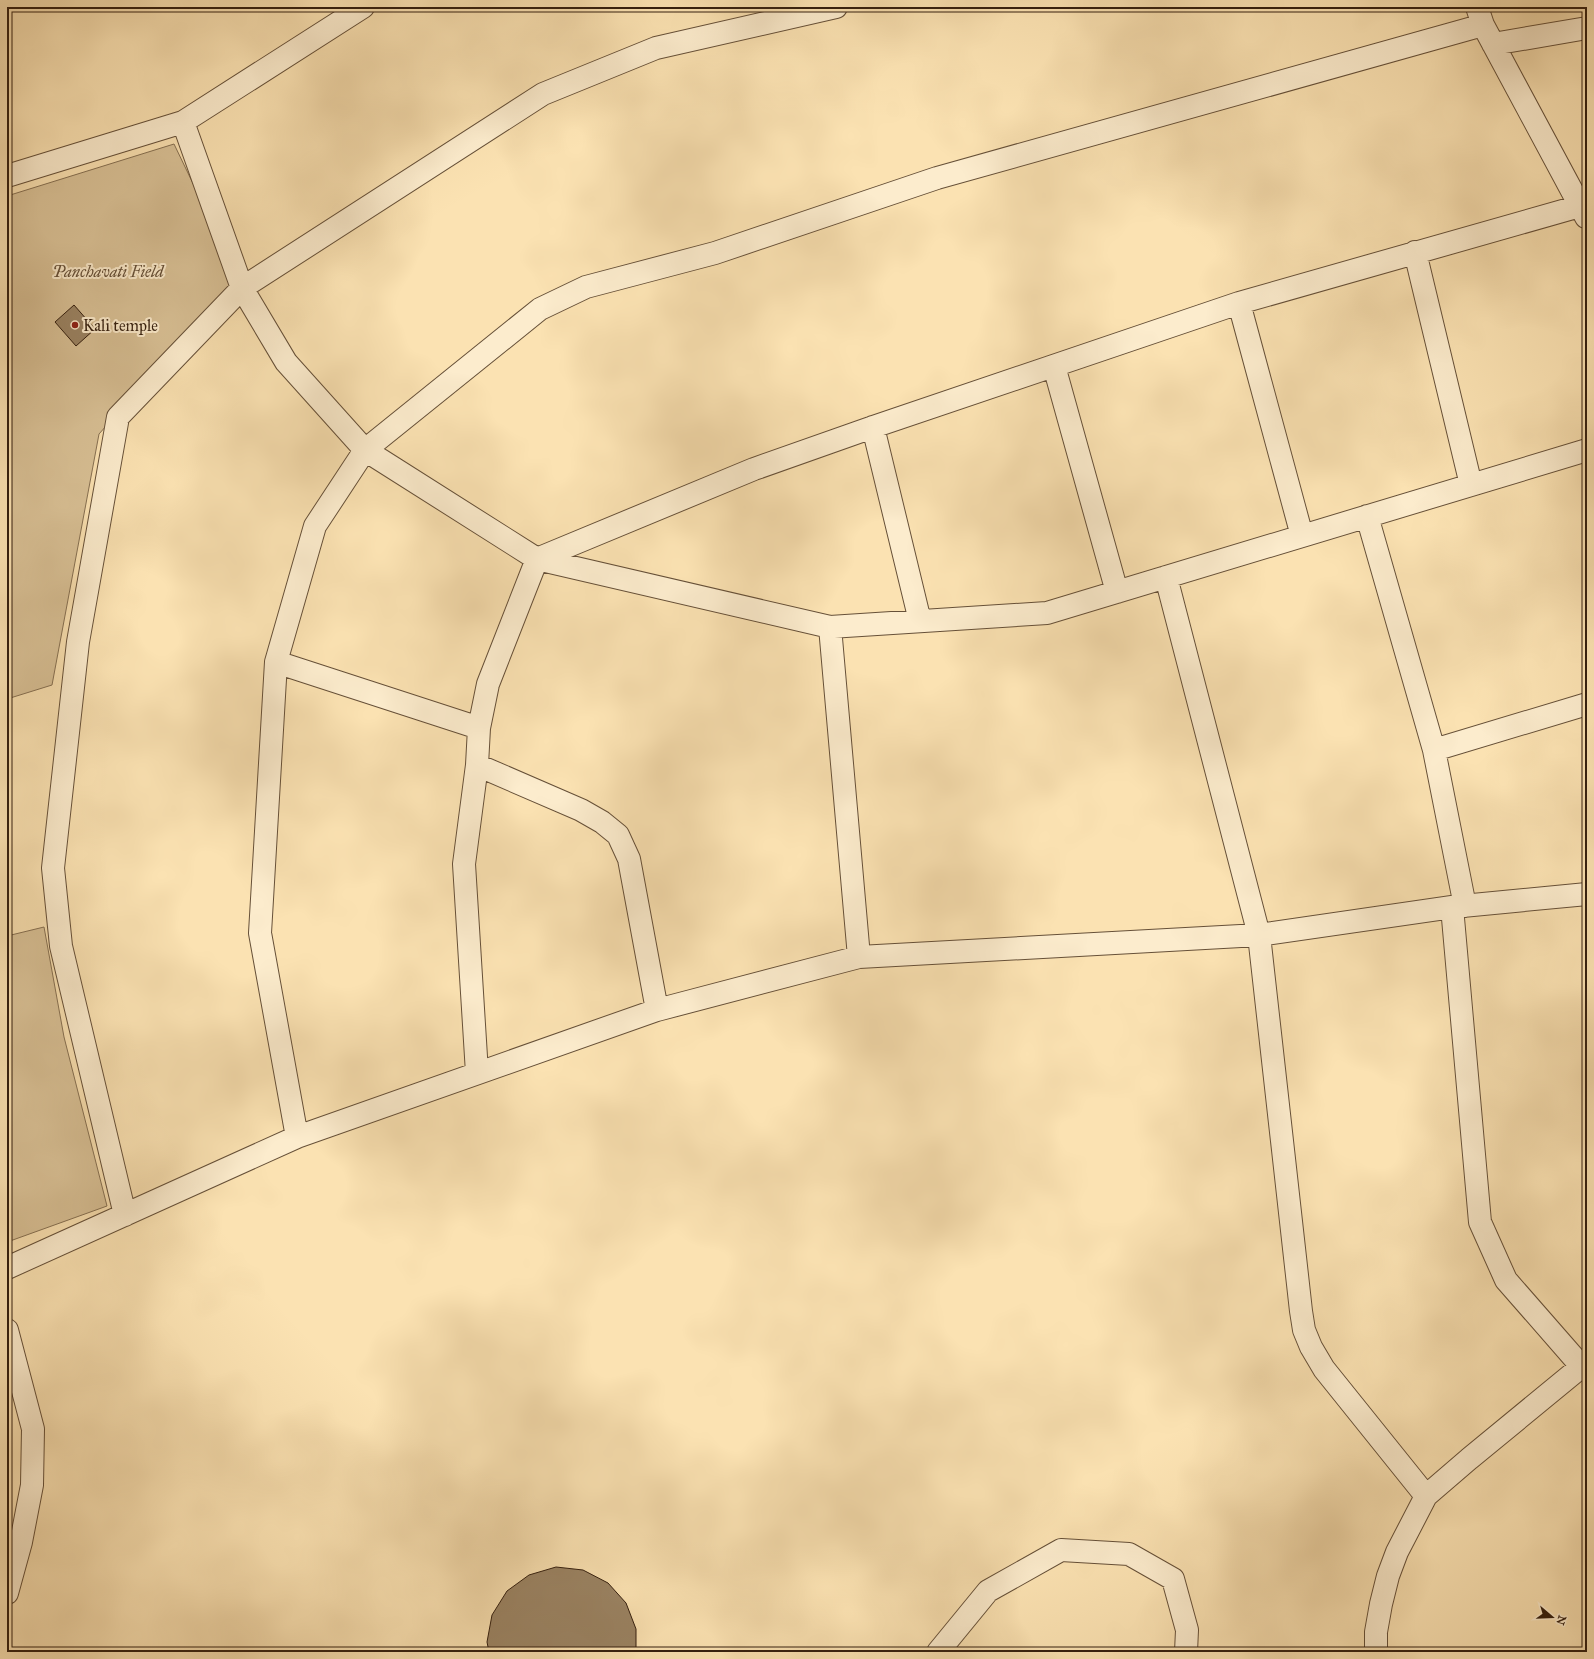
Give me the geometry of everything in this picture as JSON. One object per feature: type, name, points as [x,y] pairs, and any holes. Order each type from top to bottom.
[{"type":"street","points":[[7,176],[183,122],[363,7]]},
{"type":"street","points":[[125,1214],[61,946],[53,868],[78,642],[118,417],[242,288],[543,94],[656,48],[836,7]]},
{"type":"street","points":[[297,1137],[260,933],[276,662],[315,526],[365,450],[540,309],[586,287],[714,253],[937,178],[1484,25],[1587,28]]},
{"type":"street","points":[[477,1074],[464,864],[477,765],[479,728],[488,684],[537,559],[754,469],[873,427],[1239,303],[1415,252],[1584,209],[1484,25]]},
{"type":"street","points":[[183,122],[242,288],[286,362],[365,450],[537,559],[830,627],[1047,613],[1587,450]]},
{"type":"street","points":[[1415,252],[1471,485]]},
{"type":"street","points":[[1239,303],[1302,536]]},
{"type":"street","points":[[1054,366],[1117,592]]},
{"type":"street","points":[[873,427],[920,621]]},
{"type":"street","points":[[1367,516],[1434,750],[1458,906],[1480,1222],[1506,1280],[1584,1364],[1426,1496],[1397,1552],[1388,1576],[1376,1632],[1376,1652]]},
{"type":"street","points":[[1166,577],[1260,935],[1300,1311],[1304,1330],[1311,1347],[1324,1369],[1426,1496]]},
{"type":"street","points":[[830,627],[859,957]]},
{"type":"street","points":[[276,662],[479,728]]},
{"type":"street","points":[[1434,750],[1587,704]]},
{"type":"street","points":[[477,765],[581,810],[602,822],[618,835],[629,860],[657,1010]]},
{"type":"street","points":[[7,1268],[297,1137],[657,1010],[859,957],[1260,935],[1458,906],[1587,894]]},
{"type":"street","points":[[7,1330],[34,1429],[32,1485],[21,1542],[7,1593]]},
{"type":"street","points":[[938,1652],[988,1591],[1061,1550],[1129,1554],[1173,1579],[1187,1630],[1186,1652]]},
{"type":"green space","name":"Panchavati Field","points":[[174,144],[238,277],[99,434],[52,685],[7,699],[7,196]]},
{"type":"green space","points":[[44,927],[64,1037],[107,1206],[10,1241],[7,1232],[7,936]]},
{"type":"building","name":"Kali temple","points":[[74,305],[95,329],[76,346],[55,322]]},
{"type":"building","points":[[556,1567],[583,1570],[608,1583],[626,1603],[636,1629],[636,1652],[489,1652],[487,1642],[492,1615],[507,1591],[529,1575]]},
{"type":"place","name":"Kali temple","points":[[75,325]]}]
